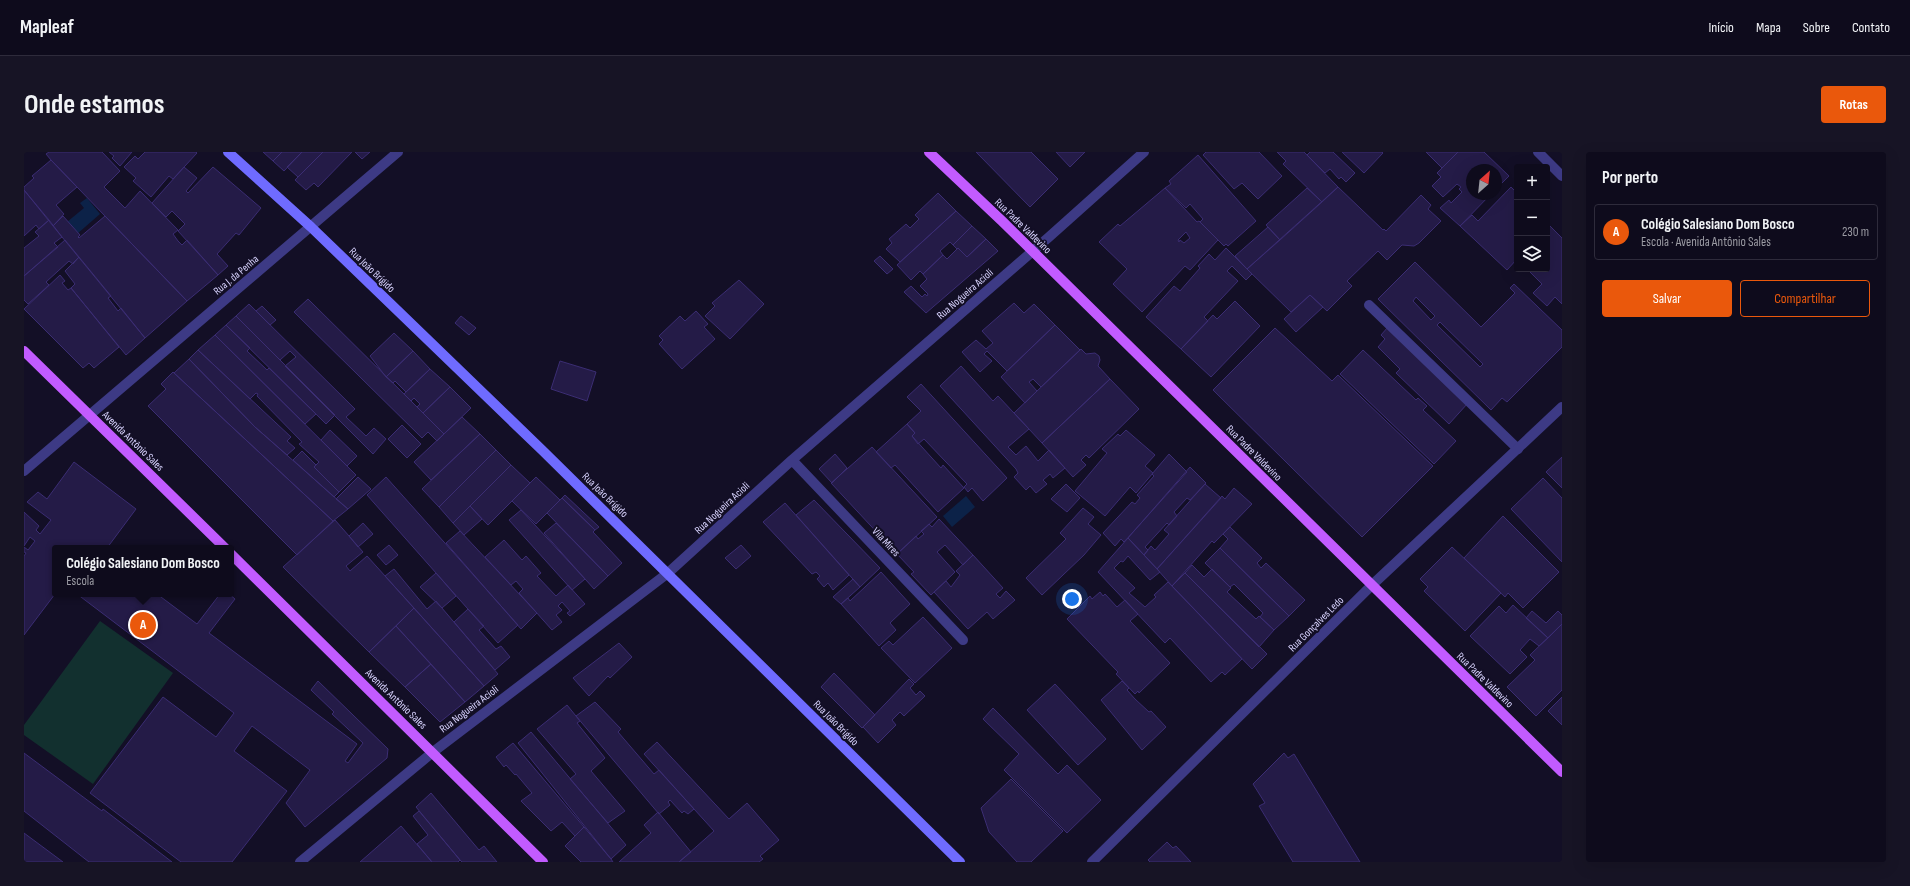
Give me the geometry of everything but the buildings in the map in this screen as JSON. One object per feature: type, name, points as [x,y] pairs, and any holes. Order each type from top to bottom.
[{"type":"main road","name":"Rua Padre Valdevino","points":[[928,152],[1032,251],[1371,586],[1562,772]]},
{"type":"main road","name":"Avenida Antônio Sales","points":[[24,351],[222,545]]},
{"type":"main road","name":"Avenida Antônio Sales","points":[[234,557],[543,862]]},
{"type":"street","name":"Rua João Brígido","points":[[228,152],[311,227],[668,573],[960,862]]},
{"type":"street","name":"Rua J. da Penha","points":[[24,471],[398,152]]},
{"type":"street","name":"Rua Nogueira Acioli","points":[[300,862],[433,752],[668,573],[792,460],[1144,152]]},
{"type":"street","points":[[1538,152],[1562,176]]},
{"type":"street","points":[[1369,305],[1518,449]]},
{"type":"street","name":"Rua Gonçalves Ledo","points":[[1092,862],[1371,586],[1562,407]]},
{"type":"street","name":"Vila Mires","points":[[792,460],[963,640]]},
{"type":"green space","points":[[100,621],[173,673],[93,784],[24,735],[24,725]]},
{"type":"water","points":[[87,198],[100,214],[77,234],[67,222],[84,208],[80,203]]},
{"type":"water","points":[[966,496],[975,507],[952,527],[943,516]]},
{"type":"place","name":"Colégio Salesiano Dom Bosco","points":[[143,625]]}]
